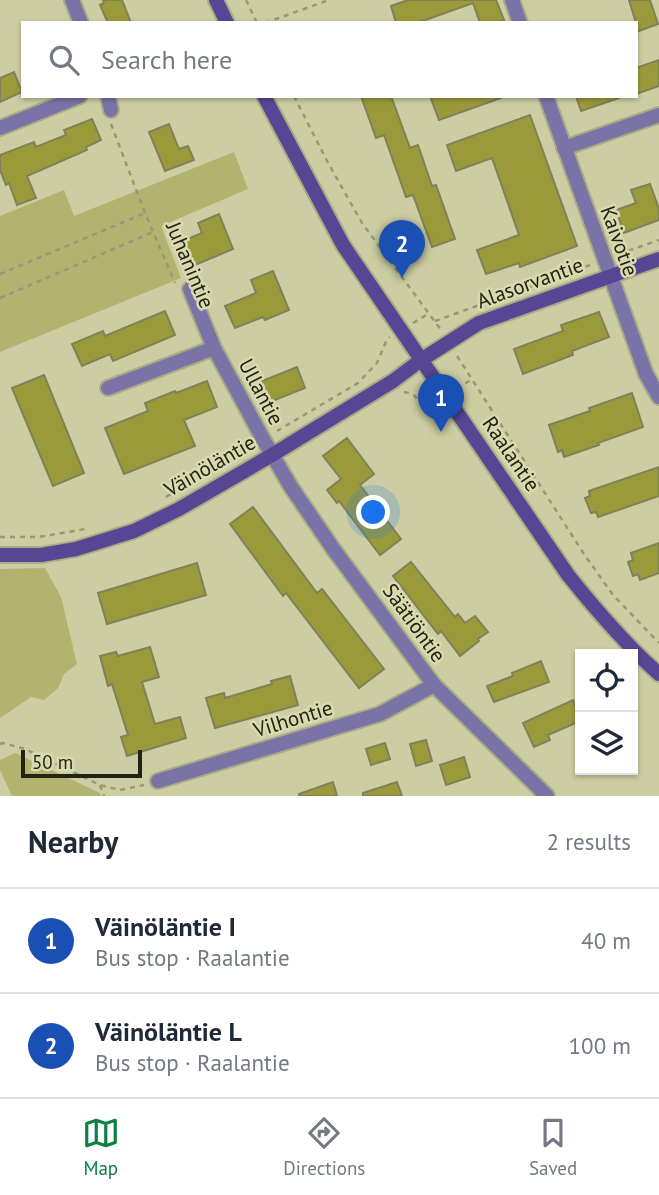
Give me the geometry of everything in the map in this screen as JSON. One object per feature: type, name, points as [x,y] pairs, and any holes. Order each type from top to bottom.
[{"type":"street","points":[[72,0],[80,21]]},
{"type":"street","points":[[216,0],[226,21]]},
{"type":"street","points":[[512,0],[519,21]]},
{"type":"street","points":[[0,128],[75,98]]},
{"type":"street","name":"Raalantie","points":[[265,98],[343,245],[568,575],[599,614],[639,657],[659,674]]},
{"type":"street","name":"Kaivotie","points":[[547,98],[609,276],[646,374],[659,397]]},
{"type":"street","points":[[564,148],[659,115]]},
{"type":"street","name":"Alasorvantie","points":[[421,360],[479,323],[659,259]]},
{"type":"street","name":"Ullantie","points":[[184,290],[272,455]]},
{"type":"street","name":"Ullantie","points":[[108,388],[214,348]]},
{"type":"street","name":"Väinöläntie","points":[[0,555],[41,555],[76,549],[134,531],[179,509],[272,455],[394,381],[421,360]]},
{"type":"street","name":"Säätiöntie","points":[[272,455],[334,550],[434,685],[547,796]]},
{"type":"street","name":"Vilhontie","points":[[158,781],[380,714],[434,685]]},
{"type":"path","points":[[246,0],[256,21]]},
{"type":"path","points":[[271,21],[329,0]]},
{"type":"path","points":[[295,98],[362,223],[435,321],[659,240]]},
{"type":"path","name":"Juhanintie","points":[[110,103],[111,125],[145,213],[184,290]]},
{"type":"path","points":[[0,274],[145,213]]},
{"type":"path","points":[[0,298],[153,232]]},
{"type":"path","points":[[160,501],[358,383],[377,363],[387,339],[428,314]]},
{"type":"path","points":[[471,379],[613,595],[659,643]]},
{"type":"path","points":[[0,537],[39,537],[88,528]]},
{"type":"path","points":[[0,744],[25,749],[100,785],[120,790],[158,781]]},
{"type":"path","points":[[100,785],[104,796]]},
{"type":"green space","points":[[234,152],[248,189],[161,226],[181,278],[0,352],[0,216],[64,190],[74,216]]},
{"type":"green space","points":[[45,568],[61,597],[77,664],[64,674],[58,688],[44,700],[31,697],[0,718],[0,569]]},
{"type":"green space","points":[[15,753],[100,793],[101,796],[12,796],[0,770],[0,760]]},
{"type":"building","points":[[103,0],[122,0],[130,21],[107,21],[100,5],[104,3]]},
{"type":"building","points":[[408,0],[496,0],[504,20],[479,21],[473,3],[423,21],[395,21],[391,6]]},
{"type":"building","points":[[629,0],[650,0],[658,24],[638,31],[638,21],[635,21]]},
{"type":"building","points":[[659,60],[659,86],[638,93],[638,67]]},
{"type":"building","points":[[14,72],[21,92],[0,102],[0,78]]},
{"type":"building","points":[[362,98],[392,98],[410,148],[418,145],[432,186],[436,185],[455,239],[432,247],[413,195],[406,197],[384,135],[376,138]]},
{"type":"building","points":[[431,98],[501,98],[439,120]]},
{"type":"building","points":[[577,98],[619,98],[581,111]]},
{"type":"building","points":[[530,115],[577,246],[520,267],[519,263],[486,274],[477,250],[519,235],[492,158],[456,171],[447,145]]},
{"type":"building","points":[[92,119],[101,140],[86,147],[87,150],[27,176],[36,198],[17,205],[9,183],[6,185],[0,170],[0,155],[34,142],[36,147],[66,135],[64,130]]},
{"type":"building","points":[[169,124],[179,149],[188,146],[194,160],[165,171],[149,132]]},
{"type":"building","points":[[650,184],[659,209],[659,220],[624,233],[616,210],[636,203],[631,190]]},
{"type":"building","points":[[219,214],[233,249],[188,268],[178,243],[202,233],[198,223]]},
{"type":"building","points":[[273,271],[289,310],[235,328],[225,306],[256,293],[251,280]]},
{"type":"building","points":[[165,311],[175,335],[113,361],[110,354],[82,366],[72,344],[103,331],[105,336]]},
{"type":"building","points":[[599,312],[609,337],[572,351],[573,355],[523,374],[514,349],[563,331],[561,325]]},
{"type":"building","points":[[297,367],[305,388],[265,404],[257,383]]},
{"type":"building","points":[[44,375],[84,473],[53,486],[12,388]]},
{"type":"building","points":[[207,381],[217,407],[184,420],[195,446],[124,474],[105,428],[148,411],[145,403]]},
{"type":"building","points":[[632,393],[643,427],[564,457],[562,450],[558,452],[549,425]]},
{"type":"building","points":[[347,438],[374,474],[360,485],[401,539],[380,555],[339,501],[337,503],[327,490],[341,479],[323,456]]},
{"type":"building","points":[[659,467],[659,496],[598,517],[596,512],[591,513],[585,498],[590,496],[589,491]]},
{"type":"building","points":[[253,507],[317,593],[322,589],[384,669],[359,688],[286,593],[283,596],[230,524]]},
{"type":"building","points":[[659,543],[659,573],[640,580],[638,574],[633,576],[628,562],[633,560],[631,553]]},
{"type":"building","points":[[411,562],[455,617],[458,614],[465,623],[475,616],[488,632],[460,656],[441,631],[438,634],[393,576]]},
{"type":"building","points":[[197,563],[206,595],[107,624],[98,593]]},
{"type":"building","points":[[150,647],[159,677],[142,682],[155,724],[180,717],[186,738],[127,756],[121,737],[128,735],[112,684],[108,686],[100,656],[116,652],[118,656]]},
{"type":"building","points":[[541,661],[549,682],[494,702],[487,686]]},
{"type":"building","points":[[290,676],[298,705],[215,728],[206,698],[224,693],[225,698]]},
{"type":"building","points":[[573,700],[575,705],[575,723],[548,735],[550,740],[534,747],[523,723]]},
{"type":"building","points":[[426,740],[432,761],[416,766],[410,744]]},
{"type":"building","points":[[385,743],[390,759],[371,765],[366,749]]},
{"type":"building","points":[[464,757],[470,777],[446,785],[440,765]]},
{"type":"building","points":[[333,782],[337,796],[299,796],[299,794]]},
{"type":"building","points":[[397,782],[402,796],[363,796],[363,793]]},
{"type":"place","name":"Väinöläntie L","points":[[402,278]]},
{"type":"place","name":"Väinöläntie I","points":[[441,432]]}]
